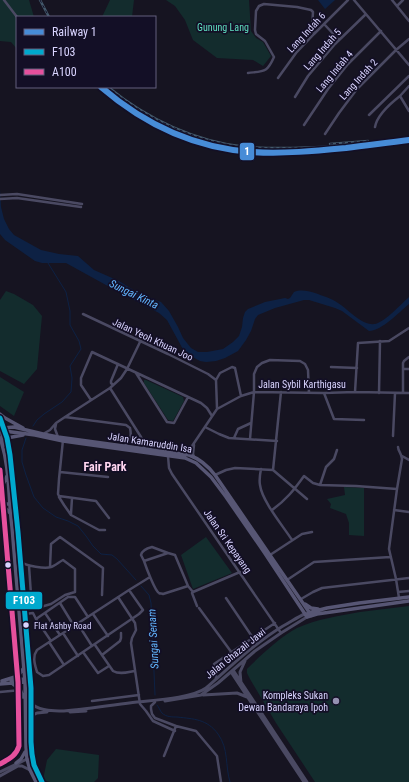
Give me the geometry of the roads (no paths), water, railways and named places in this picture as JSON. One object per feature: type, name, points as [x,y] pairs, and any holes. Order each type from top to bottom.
[{"type":"main road","points":[[0,414],[28,432]]},
{"type":"main road","points":[[0,418],[6,452],[10,513],[19,603],[25,681],[27,759],[30,770],[36,782]]},
{"type":"main road","name":"Jalan Kamaruddin Isa","points":[[2,428],[14,428],[63,439],[168,453],[189,454],[194,457],[210,468],[298,596],[308,615]]},
{"type":"main road","points":[[2,428],[7,438],[10,455],[18,532],[25,612],[27,676],[25,681],[28,688],[28,706],[31,716]]},
{"type":"main road","name":"Jalan Kamaruddin Isa","points":[[28,432],[63,439],[144,448],[168,453],[196,463],[206,471],[226,497],[308,615]]},
{"type":"main road","points":[[7,438],[28,432]]},
{"type":"main road","points":[[0,438],[5,454],[7,468]]},
{"type":"main road","points":[[189,454],[196,463]]},
{"type":"main road","points":[[206,471],[215,475]]},
{"type":"main road","points":[[0,491],[7,475]]},
{"type":"main road","points":[[0,504],[10,504]]},
{"type":"main road","points":[[10,504],[12,508],[14,525],[18,532]]},
{"type":"main road","points":[[0,509],[6,510],[10,513]]},
{"type":"main road","points":[[298,596],[311,608],[327,608]]},
{"type":"main road","points":[[386,605],[389,602],[396,601],[399,598]]},
{"type":"main road","name":"Jalan Ghazali Jawi","points":[[308,615],[327,608],[399,598],[404,600],[409,599]]},
{"type":"main road","points":[[19,603],[23,599]]},
{"type":"main road","name":"Jalan Ghazali Jawi","points":[[308,615],[386,605],[409,599]]},
{"type":"main road","points":[[359,603],[371,607]]},
{"type":"main road","points":[[26,635],[29,653],[32,702],[30,742],[34,765],[41,781]]},
{"type":"main road","points":[[1,682],[18,676],[23,668]]},
{"type":"main road","points":[[1,682],[25,681]]},
{"type":"main road","points":[[1,682],[12,683],[25,681]]},
{"type":"main road","points":[[12,683],[21,690],[25,703]]},
{"type":"main road","points":[[16,763],[23,757],[26,747]]},
{"type":"main road","points":[[27,759],[30,761],[36,776],[41,781]]},
{"type":"street","points":[[4,0],[16,16]]},
{"type":"street","name":"Lang Indah 6","points":[[278,78],[296,53],[348,0]]},
{"type":"street","points":[[354,0],[409,65]]},
{"type":"street","points":[[392,0],[409,21]]},
{"type":"street","points":[[397,6],[403,0]]},
{"type":"street","points":[[248,73],[265,71],[271,64],[274,57],[265,41],[256,34],[256,10],[259,6],[264,4],[297,7],[311,10],[313,12],[312,28],[314,34]]},
{"type":"street","name":"Lang Indah 5","points":[[295,97],[308,76],[339,40],[366,14]]},
{"type":"street","points":[[324,24],[339,40]]},
{"type":"street","name":"Lang Indah 4","points":[[304,125],[328,89],[348,64],[381,32]]},
{"type":"street","name":"Lang Indah 2","points":[[325,134],[357,89],[409,39]]},
{"type":"street","points":[[369,115],[409,76]]},
{"type":"street","points":[[375,127],[382,114],[409,86]]},
{"type":"street","points":[[400,96],[409,111]]},
{"type":"street","points":[[0,195],[17,194],[82,206],[17,198],[0,199]]},
{"type":"street","name":"Jalan Yeoh Khuan Joo","points":[[83,314],[208,374],[216,380]]},
{"type":"street","points":[[356,392],[357,344],[391,340],[409,328]]},
{"type":"street","points":[[379,393],[380,341]]},
{"type":"street","points":[[43,434],[50,430],[56,423],[110,388],[121,378],[140,342]]},
{"type":"street","points":[[91,400],[81,385],[81,378],[92,352],[201,403],[212,416]]},
{"type":"street","points":[[403,393],[404,361],[409,357]]},
{"type":"street","points":[[250,439],[254,374],[257,367],[262,363],[270,360],[300,361],[305,364],[308,370],[309,393]]},
{"type":"street","points":[[113,385],[110,381],[118,364]]},
{"type":"street","points":[[217,409],[216,380],[220,373],[232,367],[235,368],[242,396]]},
{"type":"street","points":[[331,368],[356,368]]},
{"type":"street","points":[[404,369],[409,369]]},
{"type":"street","points":[[135,372],[167,422],[174,424],[188,397]]},
{"type":"street","points":[[110,388],[141,437],[144,443],[144,448]]},
{"type":"street","name":"Jalan Sybil Karthigasu","points":[[189,454],[189,451],[217,409],[242,396],[254,392],[409,393]]},
{"type":"street","points":[[273,470],[281,392]]},
{"type":"street","points":[[324,392],[334,419],[364,420]]},
{"type":"street","points":[[393,436],[395,393]]},
{"type":"street","points":[[65,417],[126,425],[130,428],[131,434],[130,439],[125,446]]},
{"type":"street","points":[[56,423],[55,429],[58,437]]},
{"type":"street","points":[[234,438],[238,429],[251,423]]},
{"type":"street","points":[[205,427],[229,438],[276,441]]},
{"type":"street","points":[[63,439],[58,494],[71,515],[99,530],[105,530]]},
{"type":"street","points":[[194,444],[194,457]]},
{"type":"street","points":[[398,447],[402,456],[409,460]]},
{"type":"street","points":[[320,485],[326,467],[334,460],[337,450]]},
{"type":"street","name":"Jalan Sri Kepayang","points":[[168,453],[169,468],[172,474],[281,633]]},
{"type":"street","points":[[399,598],[389,549],[402,456]]},
{"type":"street","points":[[215,475],[235,468],[273,470],[307,500]]},
{"type":"street","points":[[261,469],[259,481],[261,490],[266,501],[292,540]]},
{"type":"street","points":[[60,472],[108,477]]},
{"type":"street","points":[[272,510],[295,489],[304,476],[320,485],[397,489]]},
{"type":"street","points":[[59,496],[96,501],[109,518]]},
{"type":"street","points":[[71,515],[72,498]]},
{"type":"street","points":[[394,510],[409,512]]},
{"type":"street","points":[[270,555],[302,534],[312,532]]},
{"type":"street","points":[[50,568],[51,544],[60,537],[103,568],[102,595]]},
{"type":"street","points":[[188,586],[163,594],[160,593],[150,577],[141,553],[150,548],[155,548],[176,555],[188,586],[193,592],[192,594],[198,607],[232,653]]},
{"type":"street","points":[[144,561],[168,552]]},
{"type":"street","points":[[287,580],[314,562],[390,557]]},
{"type":"street","points":[[21,562],[30,566],[50,568],[63,560],[75,569],[75,592],[65,595],[51,604],[25,612]]},
{"type":"street","points":[[30,566],[32,609]]},
{"type":"street","points":[[193,592],[240,572]]},
{"type":"street","points":[[129,590],[142,610],[139,614],[49,675],[43,676],[37,672],[34,659],[37,650],[118,597],[129,590],[150,577]]},
{"type":"street","points":[[301,599],[322,588],[409,578]]},
{"type":"street","points":[[398,592],[409,591]]},
{"type":"street","points":[[36,619],[68,597],[75,598],[88,617]]},
{"type":"street","points":[[118,597],[136,627],[131,640],[140,703],[152,721],[174,731]]},
{"type":"street","points":[[226,598],[253,638]]},
{"type":"street","points":[[60,603],[74,626]]},
{"type":"street","points":[[25,612],[34,614],[64,665]]},
{"type":"street","points":[[45,613],[78,656]]},
{"type":"street","points":[[93,614],[108,636]]},
{"type":"street","points":[[201,691],[207,690],[228,672],[246,660],[255,651],[308,615]]},
{"type":"street","name":"Jalan Ghazali Jawi","points":[[31,716],[44,711],[61,713],[77,712],[176,697],[201,691],[216,680],[253,647],[300,616],[308,615]]},
{"type":"street","points":[[216,680],[214,664],[275,623]]},
{"type":"street","points":[[78,624],[102,655],[112,671],[121,673],[136,671]]},
{"type":"street","points":[[102,655],[120,641],[121,633]]},
{"type":"street","points":[[83,652],[98,674],[109,666]]},
{"type":"street","points":[[29,653],[35,653]]},
{"type":"street","points":[[231,671],[241,657]]},
{"type":"street","points":[[241,683],[240,672],[246,660]]},
{"type":"street","points":[[231,671],[241,683],[305,782]]},
{"type":"street","points":[[231,671],[305,782]]},
{"type":"street","name":"Jalan Ghazali Jawi","points":[[140,703],[201,695],[207,692],[231,671]]},
{"type":"street","points":[[0,692],[21,690]]},
{"type":"street","points":[[201,695],[237,693],[248,698]]},
{"type":"street","points":[[92,700],[139,696]]},
{"type":"street","points":[[32,702],[33,705],[39,708],[54,711],[140,703]]},
{"type":"street","points":[[155,702],[150,709],[155,718],[176,726],[196,730],[217,756],[221,782]]},
{"type":"street","points":[[164,756],[176,726]]},
{"type":"street","points":[[0,772],[27,759]]},
{"type":"street","points":[[0,776],[18,766],[22,766],[30,770]]},
{"type":"water","points":[[318,0],[335,0],[325,9]]},
{"type":"water","name":"Sungai Kinta","points":[[0,190],[1,207],[4,219],[14,235],[41,250],[78,256],[94,270],[119,281],[140,294],[161,302],[169,311],[183,338],[191,348],[198,352],[223,349],[239,336],[245,312],[248,309],[265,302],[285,298],[288,299],[294,292],[297,291],[302,290],[330,298],[360,320],[370,324],[379,323],[409,297],[409,304],[380,328],[369,331],[342,311],[309,300],[304,300],[275,308],[258,315],[246,340],[238,351],[216,361],[200,361],[185,353],[167,320],[159,313],[66,263],[42,263],[35,261],[5,240],[0,234]]},
{"type":"waterway","name":"Sungai Senam","points":[[33,426],[37,420],[62,402],[71,392],[72,378],[70,366],[81,349],[79,341],[70,325],[70,311],[66,292],[48,263]]},
{"type":"waterway","name":"Sungai Senam","points":[[26,438],[22,450],[22,462],[34,497],[43,508],[56,517],[78,526],[101,554],[112,555],[136,580]]},
{"type":"waterway","name":"Sungai Senam","points":[[141,586],[149,595],[151,603],[155,695]]},
{"type":"waterway","name":"Sungai Senam","points":[[157,705],[161,712],[165,715],[200,721],[214,729],[224,746],[230,782]]},
{"type":"railway","points":[[40,0],[48,16]]},
{"type":"railway","points":[[109,88],[123,99],[156,119],[209,140],[257,148],[337,146]]},
{"type":"railway","points":[[330,144],[368,141]]},
{"type":"rail line","name":"1","points":[[102,88],[117,100],[152,123],[190,139],[231,150],[264,153],[299,152],[409,140]]},
{"type":"place","name":"Flat Ashby Road","points":[[26,625]]},
{"type":"place","name":"Kompleks Sukan Dewan Bandaraya Ipoh","points":[[336,701]]},
{"type":"district","name":"Fair Park","points":[[105,467]]},
{"type":"park label","name":"Gunung Lang","points":[[223,27]]}]
